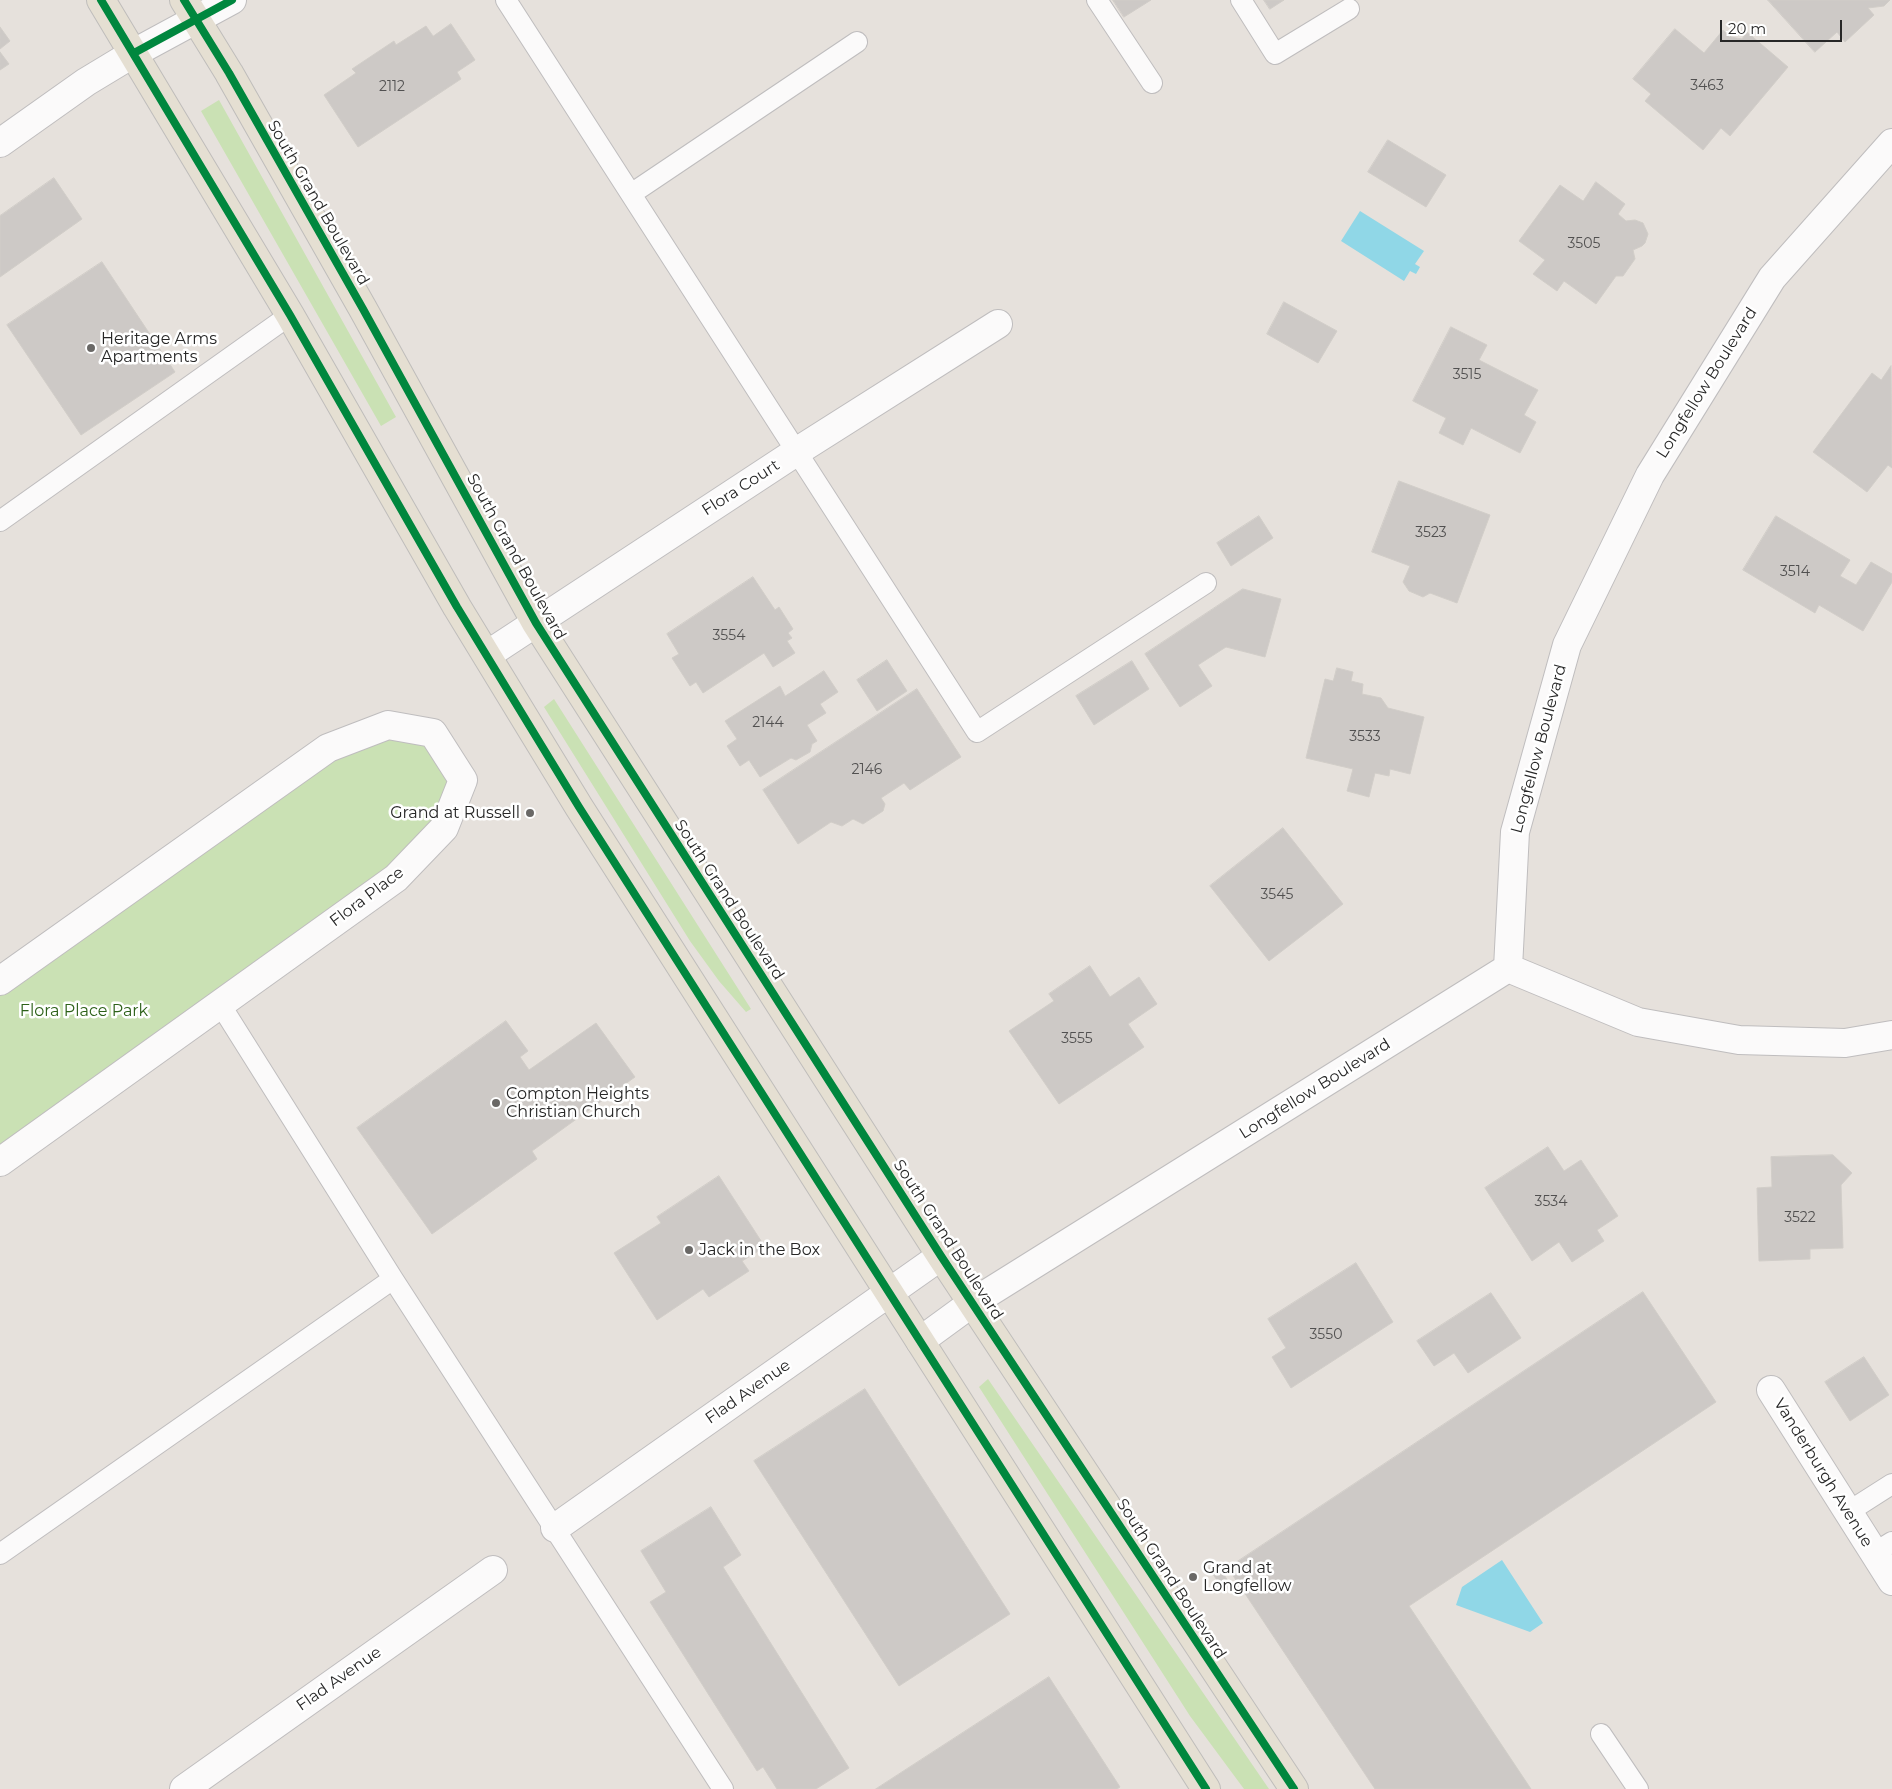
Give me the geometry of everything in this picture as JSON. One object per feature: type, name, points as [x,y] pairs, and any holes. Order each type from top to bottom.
[{"type":"main road","points":[[101,0],[290,315],[457,607],[580,807],[1206,1789]]},
{"type":"main road","name":"South Grand Boulevard","points":[[190,10],[363,309],[536,623],[941,1256],[1294,1789]]},
{"type":"street","points":[[0,143],[86,82],[134,53],[190,10],[232,0]]},
{"type":"street","name":"Longfellow Boulevard","points":[[920,1341],[972,1303],[1508,968],[1515,832],[1567,645],[1650,475],[1772,278],[1892,143]]},
{"type":"street","name":"Flora Court","points":[[487,655],[796,452],[998,324]]},
{"type":"street","name":"Flora Place","points":[[0,981],[328,748],[388,725],[433,733],[463,780],[444,828],[396,878],[0,1162]]},
{"type":"street","points":[[1508,968],[1638,1022],[1722,1037],[1740,1040],[1845,1044],[1892,1035]]},
{"type":"street","name":"Flad Avenue","points":[[555,1528],[941,1256]]},
{"type":"street","name":"Vanderburgh Avenue","points":[[1771,1390],[1848,1512],[1883,1548],[1892,1581]]},
{"type":"street","name":"Flad Avenue","points":[[184,1789],[493,1570]]},
{"type":"lane","points":[[506,0],[977,732],[1206,583]]},
{"type":"lane","points":[[1097,0],[1152,83]]},
{"type":"lane","points":[[1241,0],[1275,54],[1349,9]]},
{"type":"lane","points":[[631,194],[858,42]]},
{"type":"lane","points":[[0,521],[290,315]]},
{"type":"lane","points":[[220,1004],[393,1279],[555,1528],[714,1786]]},
{"type":"lane","points":[[0,1554],[393,1279]]},
{"type":"lane","points":[[1848,1512],[1892,1484]]},
{"type":"lane","points":[[1601,1734],[1638,1789]]},
{"type":"green space","points":[[219,100],[396,417],[381,426],[201,111]]},
{"type":"green space","points":[[554,699],[751,1009],[746,1012],[719,981],[690,941],[544,707]]},
{"type":"green space","name":"Flora Place Park","points":[[388,725],[433,733],[463,780],[444,828],[0,1161],[0,981]]},
{"type":"green space","points":[[988,1379],[1269,1789],[1244,1789],[1190,1716],[979,1387]]},
{"type":"water","points":[[1360,211],[1424,251],[1415,264],[1420,267],[1416,274],[1410,271],[1404,281],[1341,241]]},
{"type":"water","points":[[1502,1560],[1543,1623],[1530,1632],[1456,1605],[1462,1587]]},
{"type":"building","points":[[1113,0],[1151,0],[1124,17]]},
{"type":"building","points":[[1264,0],[1284,0],[1270,9]]},
{"type":"building","points":[[1768,0],[1890,0],[1884,6],[1868,8],[1874,15],[1845,42],[1837,32],[1815,52]]},
{"type":"building","points":[[451,24],[475,60],[457,72],[461,79],[358,147],[324,95],[356,73],[352,69],[394,41],[396,45],[426,26],[433,36]]},
{"type":"building","points":[[0,27],[10,41],[0,49]]},
{"type":"building","points":[[1675,29],[1704,53],[1723,30],[1731,37],[1742,39],[1747,32],[1788,67],[1730,136],[1721,128],[1703,150],[1645,101],[1651,94],[1633,79]]},
{"type":"building","points":[[0,52],[9,64],[0,70]]},
{"type":"building","points":[[1388,140],[1446,175],[1426,207],[1368,172]]},
{"type":"building","points":[[54,178],[82,219],[0,277],[0,216]]},
{"type":"building","points":[[1596,182],[1625,204],[1618,214],[1626,221],[1635,220],[1643,223],[1648,234],[1645,243],[1633,250],[1635,259],[1623,276],[1616,276],[1596,304],[1564,281],[1557,291],[1533,274],[1545,260],[1519,241],[1560,185],[1583,201]]},
{"type":"building","name":"Heritage Arms Apartments","points":[[102,262],[175,372],[81,435],[7,325]]},
{"type":"building","points":[[1284,302],[1337,331],[1318,363],[1267,334]]},
{"type":"building","points":[[1451,327],[1487,345],[1479,360],[1538,390],[1524,415],[1536,422],[1520,453],[1471,428],[1463,445],[1439,433],[1446,418],[1413,401]]},
{"type":"building","points":[[1891,366],[1892,468],[1888,465],[1867,492],[1813,452],[1872,373],[1881,380]]},
{"type":"building","points":[[1399,481],[1490,515],[1457,603],[1430,593],[1423,597],[1409,591],[1403,582],[1410,566],[1372,552]]},
{"type":"building","points":[[1259,516],[1273,538],[1231,566],[1217,543]]},
{"type":"building","points":[[1776,516],[1850,560],[1840,576],[1856,585],[1871,562],[1892,574],[1892,582],[1863,631],[1819,605],[1815,613],[1743,570]]},
{"type":"building","points":[[753,577],[775,610],[779,607],[793,629],[788,633],[792,638],[787,641],[795,653],[773,667],[764,653],[703,693],[696,682],[690,686],[672,658],[679,654],[667,634]]},
{"type":"building","points":[[1243,589],[1281,599],[1265,657],[1226,647],[1198,665],[1212,686],[1180,707],[1145,654]]},
{"type":"building","points":[[887,660],[907,691],[877,711],[857,680]]},
{"type":"building","points":[[1132,661],[1149,689],[1094,725],[1076,696]]},
{"type":"building","points":[[1337,668],[1353,672],[1351,681],[1363,684],[1362,694],[1381,698],[1388,708],[1424,717],[1410,774],[1390,769],[1389,776],[1375,773],[1369,797],[1347,791],[1353,769],[1306,758],[1325,679],[1333,681]]},
{"type":"building","points":[[824,671],[838,692],[820,704],[826,713],[807,725],[817,741],[812,744],[810,752],[796,760],[791,758],[760,777],[749,760],[740,766],[727,746],[737,739],[725,721],[780,686],[785,696]]},
{"type":"building","points":[[917,689],[961,757],[910,790],[904,783],[881,798],[885,804],[883,811],[863,824],[853,819],[842,826],[831,822],[798,844],[763,790]]},
{"type":"building","points":[[1283,828],[1343,904],[1269,961],[1210,886]]},
{"type":"building","points":[[1090,966],[1110,997],[1139,977],[1157,1004],[1128,1024],[1144,1047],[1059,1104],[1009,1031],[1054,1001],[1049,994]]},
{"type":"building","name":"Compton Heights Christian Church","points":[[506,1021],[528,1051],[520,1057],[529,1070],[596,1023],[635,1077],[532,1151],[537,1159],[432,1234],[357,1128]]},
{"type":"building","points":[[1548,1147],[1564,1171],[1581,1160],[1618,1216],[1597,1230],[1604,1241],[1572,1262],[1559,1242],[1532,1261],[1485,1188]]},
{"type":"building","points":[[1833,1155],[1852,1173],[1841,1185],[1843,1248],[1810,1249],[1810,1259],[1759,1261],[1757,1188],[1772,1187],[1771,1157]]},
{"type":"building","name":"Jack in the Box","points":[[719,1176],[765,1247],[742,1261],[749,1271],[709,1297],[703,1289],[657,1320],[614,1253],[661,1223],[657,1217]]},
{"type":"building","points":[[1356,1263],[1393,1322],[1291,1388],[1272,1357],[1286,1348],[1268,1319]]},
{"type":"building","points":[[1643,1292],[1716,1402],[1409,1606],[1531,1789],[1375,1789],[1228,1568]]},
{"type":"building","points":[[1491,1293],[1521,1338],[1468,1373],[1454,1353],[1434,1366],[1417,1341]]},
{"type":"building","points":[[1864,1357],[1889,1395],[1850,1421],[1825,1382]]},
{"type":"building","points":[[865,1389],[1010,1614],[899,1686],[754,1461]]},
{"type":"building","points":[[711,1507],[741,1555],[723,1567],[849,1768],[816,1789],[777,1789],[763,1767],[757,1771],[650,1602],[666,1592],[641,1551]]},
{"type":"building","points":[[1217,1563],[1231,1586],[1224,1591],[1209,1568]]},
{"type":"building","points":[[1049,1677],[1120,1787],[1117,1789],[876,1789]]},
{"type":"cycle path","points":[[101,0],[290,315],[457,607],[579,807],[1206,1789]]},
{"type":"cycle path","points":[[184,0],[229,73],[363,309],[536,623],[941,1256],[1294,1789]]},
{"type":"cycle path","points":[[134,53],[232,0]]},
{"type":"place","name":"Heritage Arms Apartments","points":[[91,348]]},
{"type":"place","name":"Grand at Russell","points":[[530,813]]},
{"type":"place","name":"Compton Heights Christian Church","points":[[496,1103]]},
{"type":"place","name":"Jack in the Box","points":[[689,1250]]},
{"type":"place","name":"Grand at Longfellow","points":[[1193,1577]]}]
